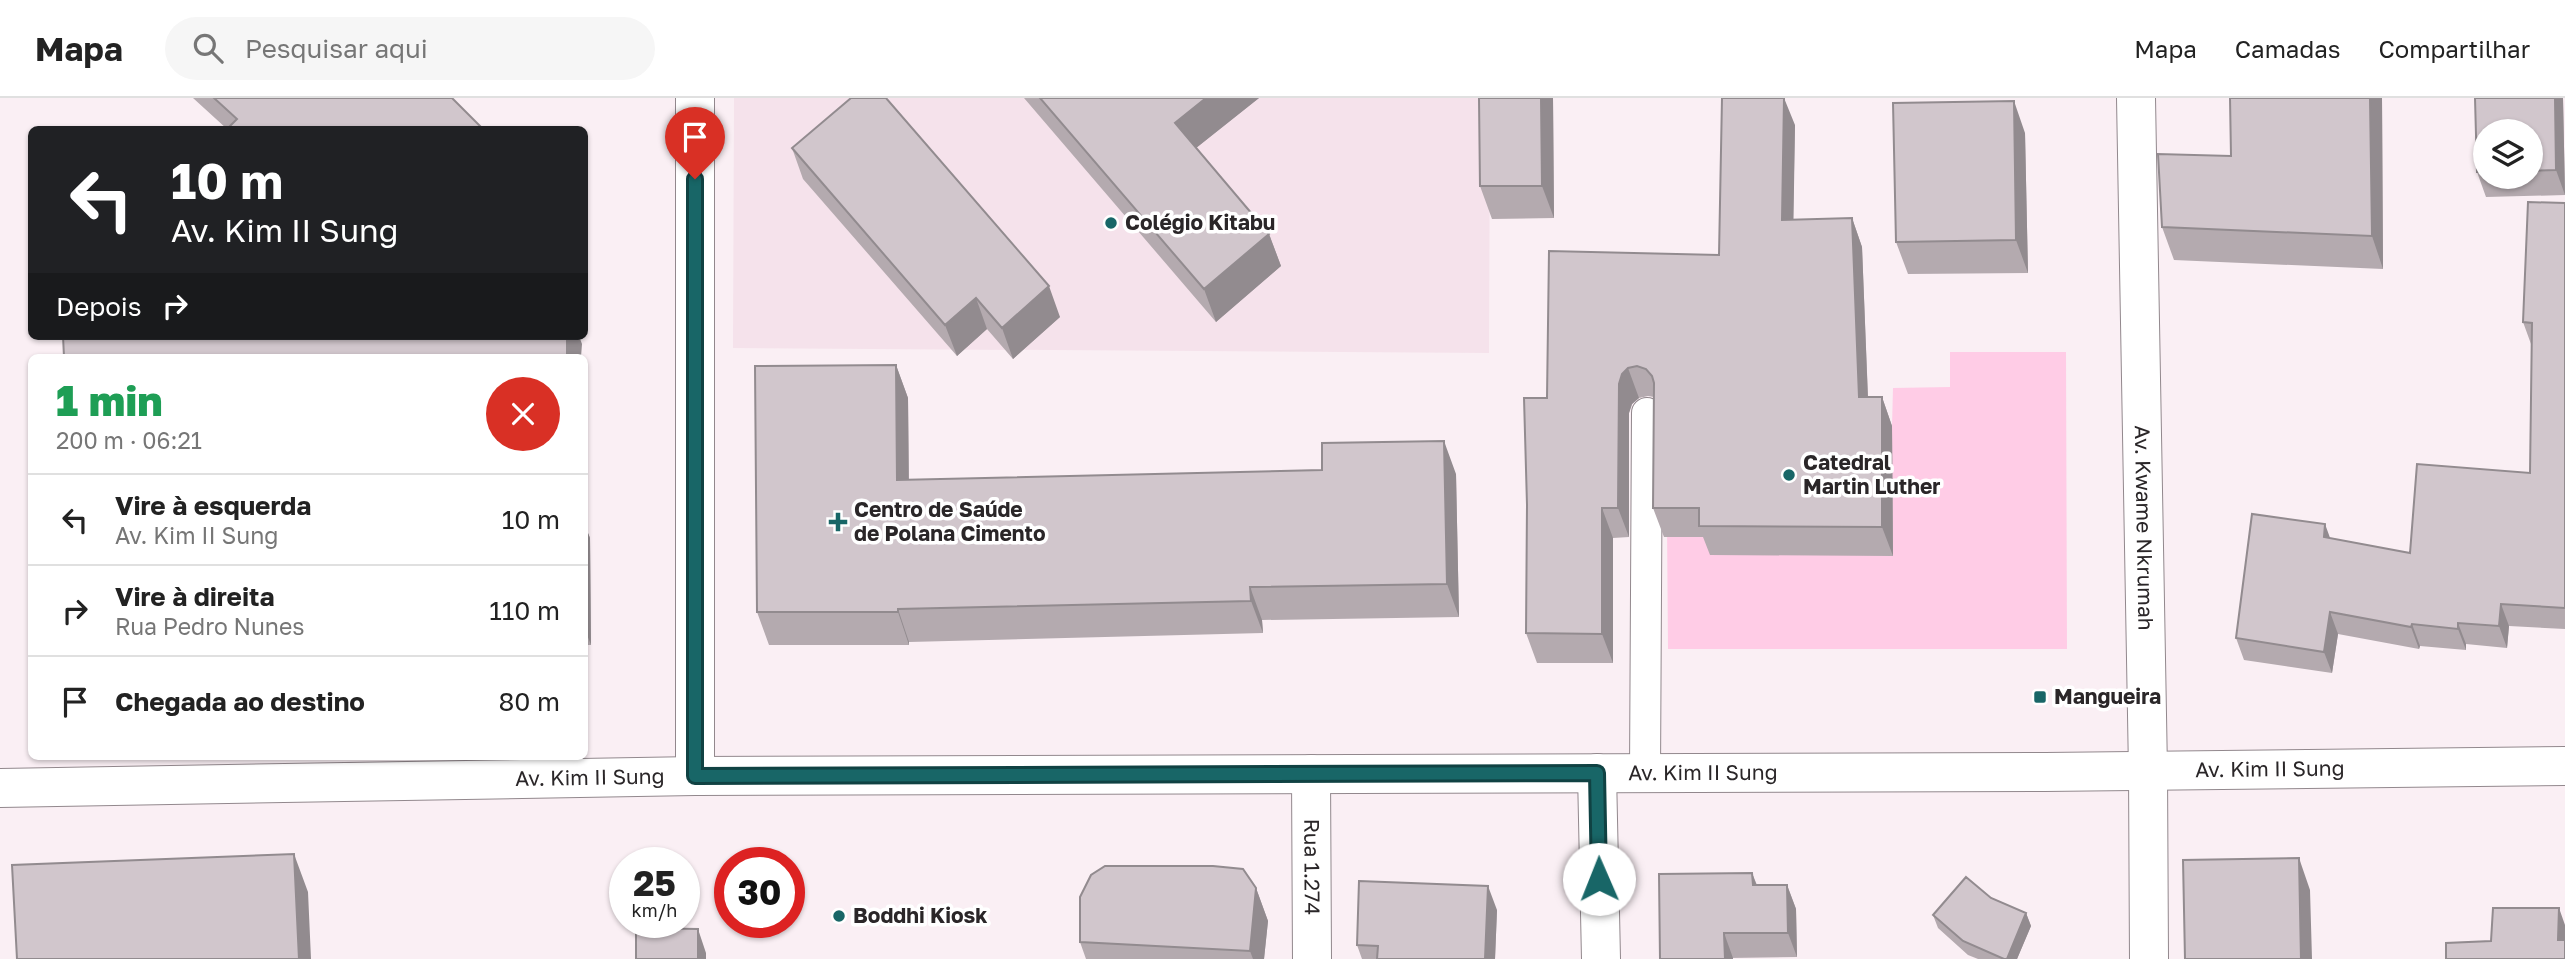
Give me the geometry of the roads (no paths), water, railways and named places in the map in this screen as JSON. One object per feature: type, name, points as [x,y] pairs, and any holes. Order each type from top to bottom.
[{"type":"street","points":[[695,98],[695,776]]},
{"type":"street","name":"Av. Kwame Nkrumah","points":[[2136,98],[2149,959]]},
{"type":"street","name":"Av. Kim II Sung","points":[[0,788],[695,776],[2148,771],[2565,766]]},
{"type":"street","points":[[1597,773],[1601,959]]},
{"type":"street","name":"Rua 1.274","points":[[1311,774],[1312,959]]},
{"type":"lane","points":[[1645,773],[1647,413]]},
{"type":"place","name":"Colégio Kitabu","points":[[1111,223]]},
{"type":"place","name":"Catedral Martin Luther","points":[[1789,475]]},
{"type":"place","name":"Centro de Saúde de Polana Cimento","points":[[838,522]]},
{"type":"place","name":"Mangueira","points":[[2040,697]]},
{"type":"place","name":"Boddhi Kiosk","points":[[839,916]]}]
